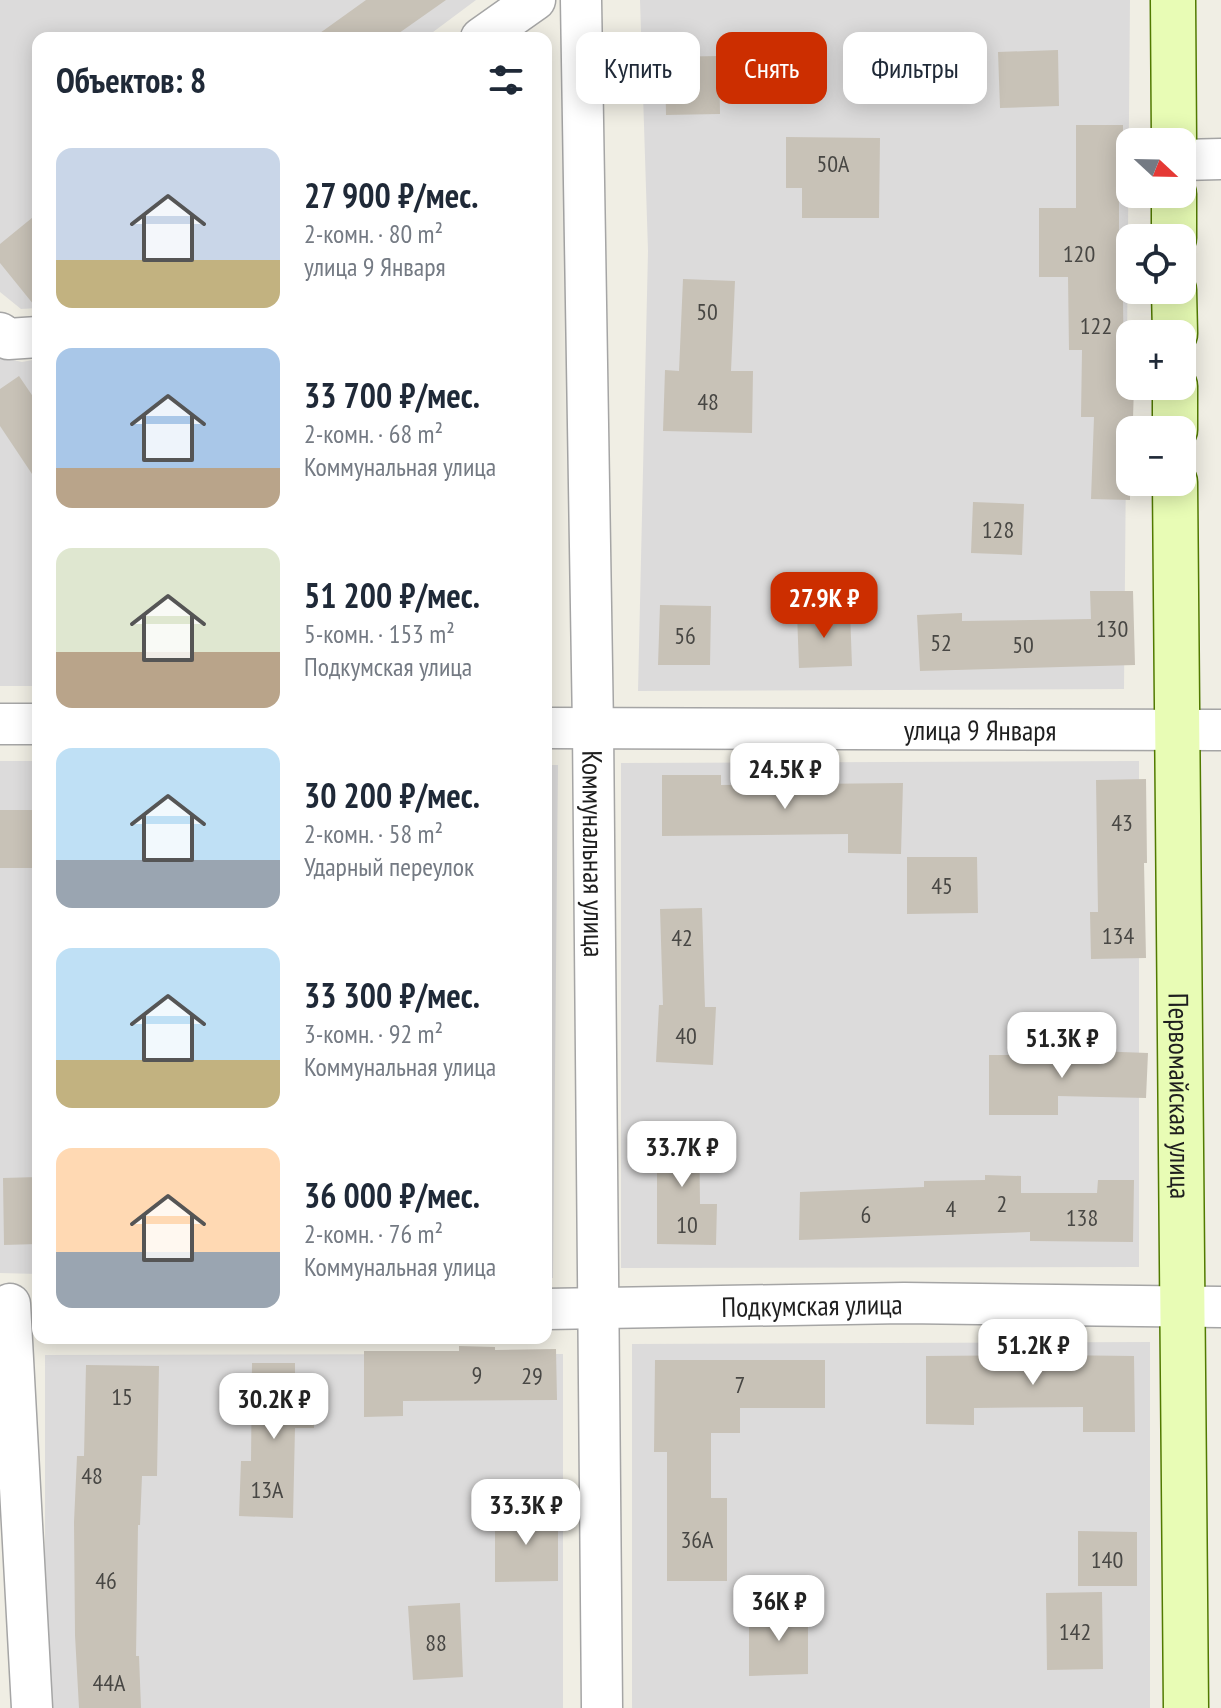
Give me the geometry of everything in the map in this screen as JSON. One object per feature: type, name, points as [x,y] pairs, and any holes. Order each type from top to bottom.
[{"type":"main road","points":[[1173,0],[1174,128]]},
{"type":"main road","name":"Первомайская улица","points":[[1175,496],[1176,731],[1202,1308],[1186,1708]]},
{"type":"street","points":[[490,32],[535,0]]},
{"type":"street","name":"Коммунальная улица","points":[[581,0],[593,728],[602,1708]]},
{"type":"street","points":[[1196,160],[1221,159]]},
{"type":"street","points":[[0,333],[8,339],[32,337]]},
{"type":"street","points":[[0,724],[32,724]]},
{"type":"street","name":"улица 9 Января","points":[[552,728],[1221,730]]},
{"type":"street","name":"Подкумская улица","points":[[552,1309],[904,1303],[1202,1308]]},
{"type":"street","points":[[16,1304],[32,1708]]},
{"type":"shaded area","points":[[0,0],[476,0],[433,32],[32,32],[32,308],[21,309],[0,292]]},
{"type":"shaded area","points":[[640,0],[1130,0],[1129,128],[1116,128],[1116,208],[1128,208],[1128,224],[1116,224],[1116,304],[1127,304],[1127,320],[1116,320],[1116,400],[1127,400],[1126,416],[1116,416],[1116,496],[1126,496],[1124,689],[638,691],[648,251],[643,104],[700,104],[700,32],[641,32]]},
{"type":"shaded area","points":[[0,357],[22,362],[32,360],[32,686],[0,686]]},
{"type":"shaded area","points":[[0,761],[32,761],[32,1274],[0,1273]]},
{"type":"shaded area","points":[[1139,761],[1139,1267],[621,1268],[621,763]]},
{"type":"shaded area","points":[[552,765],[558,765],[553,1278]]},
{"type":"shaded area","points":[[1150,1342],[1150,1708],[632,1708],[632,1344]]},
{"type":"shaded area","points":[[563,1354],[563,1708],[45,1708],[45,1355]]},
{"type":"building","points":[[366,0],[446,0],[401,32],[321,32]]},
{"type":"building","points":[[1058,50],[1059,106],[1000,108],[998,52]]},
{"type":"building","points":[[700,56],[716,56],[716,104],[720,104],[720,114],[666,115],[666,104],[700,104]]},
{"type":"building","points":[[1076,125],[1123,125],[1123,128],[1116,128],[1116,208],[1119,208],[1119,224],[1116,224],[1116,304],[1123,304],[1123,320],[1116,320],[1116,400],[1134,400],[1133,416],[1116,416],[1116,496],[1130,496],[1130,500],[1091,499],[1094,417],[1081,417],[1082,350],[1069,350],[1068,277],[1039,277],[1039,208],[1076,208]]},
{"type":"building","points":[[786,137],[880,138],[879,218],[802,218],[802,188],[786,188]]},
{"type":"building","points":[[32,218],[32,303],[0,263],[0,244]]},
{"type":"building","points":[[683,279],[735,281],[731,371],[753,371],[752,433],[663,431],[665,370],[679,371]]},
{"type":"building","points":[[19,376],[32,395],[32,474],[0,426],[0,389]]},
{"type":"building","points":[[973,502],[1024,504],[1022,555],[971,553]]},
{"type":"building","points":[[1090,591],[1133,591],[1135,665],[920,671],[917,615],[962,613],[962,621],[1091,619]]},
{"type":"building","points":[[660,605],[711,606],[710,665],[658,665]]},
{"type":"building","points":[[850,611],[852,666],[799,668],[797,613]]},
{"type":"building","points":[[662,775],[721,775],[721,785],[903,783],[901,854],[848,853],[848,834],[662,836]]},
{"type":"building","points":[[1146,779],[1146,958],[1091,959],[1090,912],[1098,912],[1096,780]]},
{"type":"building","points":[[0,810],[32,810],[32,868],[0,868]]},
{"type":"building","points":[[907,857],[977,857],[978,913],[907,914]]},
{"type":"building","points":[[702,908],[705,1007],[716,1007],[713,1065],[656,1062],[659,1005],[663,1005],[660,909]]},
{"type":"building","points":[[1094,1051],[1148,1053],[1146,1098],[1058,1096],[1058,1115],[989,1115],[989,1055],[1094,1055]]},
{"type":"building","points":[[657,1123],[699,1123],[700,1204],[717,1204],[716,1245],[657,1244]]},
{"type":"building","points":[[985,1175],[1021,1176],[1021,1193],[1097,1193],[1098,1180],[1134,1180],[1133,1242],[1030,1241],[1030,1232],[799,1240],[800,1192],[924,1187],[924,1181],[985,1180]]},
{"type":"building","points":[[32,1177],[32,1244],[4,1245],[3,1178]]},
{"type":"building","points":[[459,1346],[495,1347],[495,1350],[556,1349],[557,1400],[403,1401],[403,1416],[364,1417],[364,1351],[459,1351]]},
{"type":"building","points":[[926,1356],[1134,1356],[1135,1432],[1083,1432],[1083,1407],[974,1408],[974,1425],[926,1424]]},
{"type":"building","points":[[655,1360],[825,1360],[825,1408],[740,1408],[740,1433],[711,1433],[711,1498],[727,1498],[727,1581],[667,1581],[667,1452],[654,1452]]},
{"type":"building","points":[[252,1363],[295,1363],[295,1388],[314,1388],[314,1428],[295,1428],[293,1518],[239,1516],[241,1461],[251,1461]]},
{"type":"building","points":[[86,1365],[159,1366],[157,1476],[142,1476],[138,1525],[136,1656],[139,1656],[141,1708],[79,1708],[74,1522],[77,1456],[84,1456]]},
{"type":"building","points":[[495,1512],[558,1512],[558,1581],[495,1582]]},
{"type":"building","points":[[1078,1531],[1137,1532],[1137,1586],[1078,1586]]},
{"type":"building","points":[[1102,1592],[1103,1669],[1047,1670],[1046,1593]]},
{"type":"building","points":[[460,1603],[463,1677],[413,1680],[408,1606]]},
{"type":"building","points":[[808,1609],[808,1674],[749,1676],[749,1612]]}]
